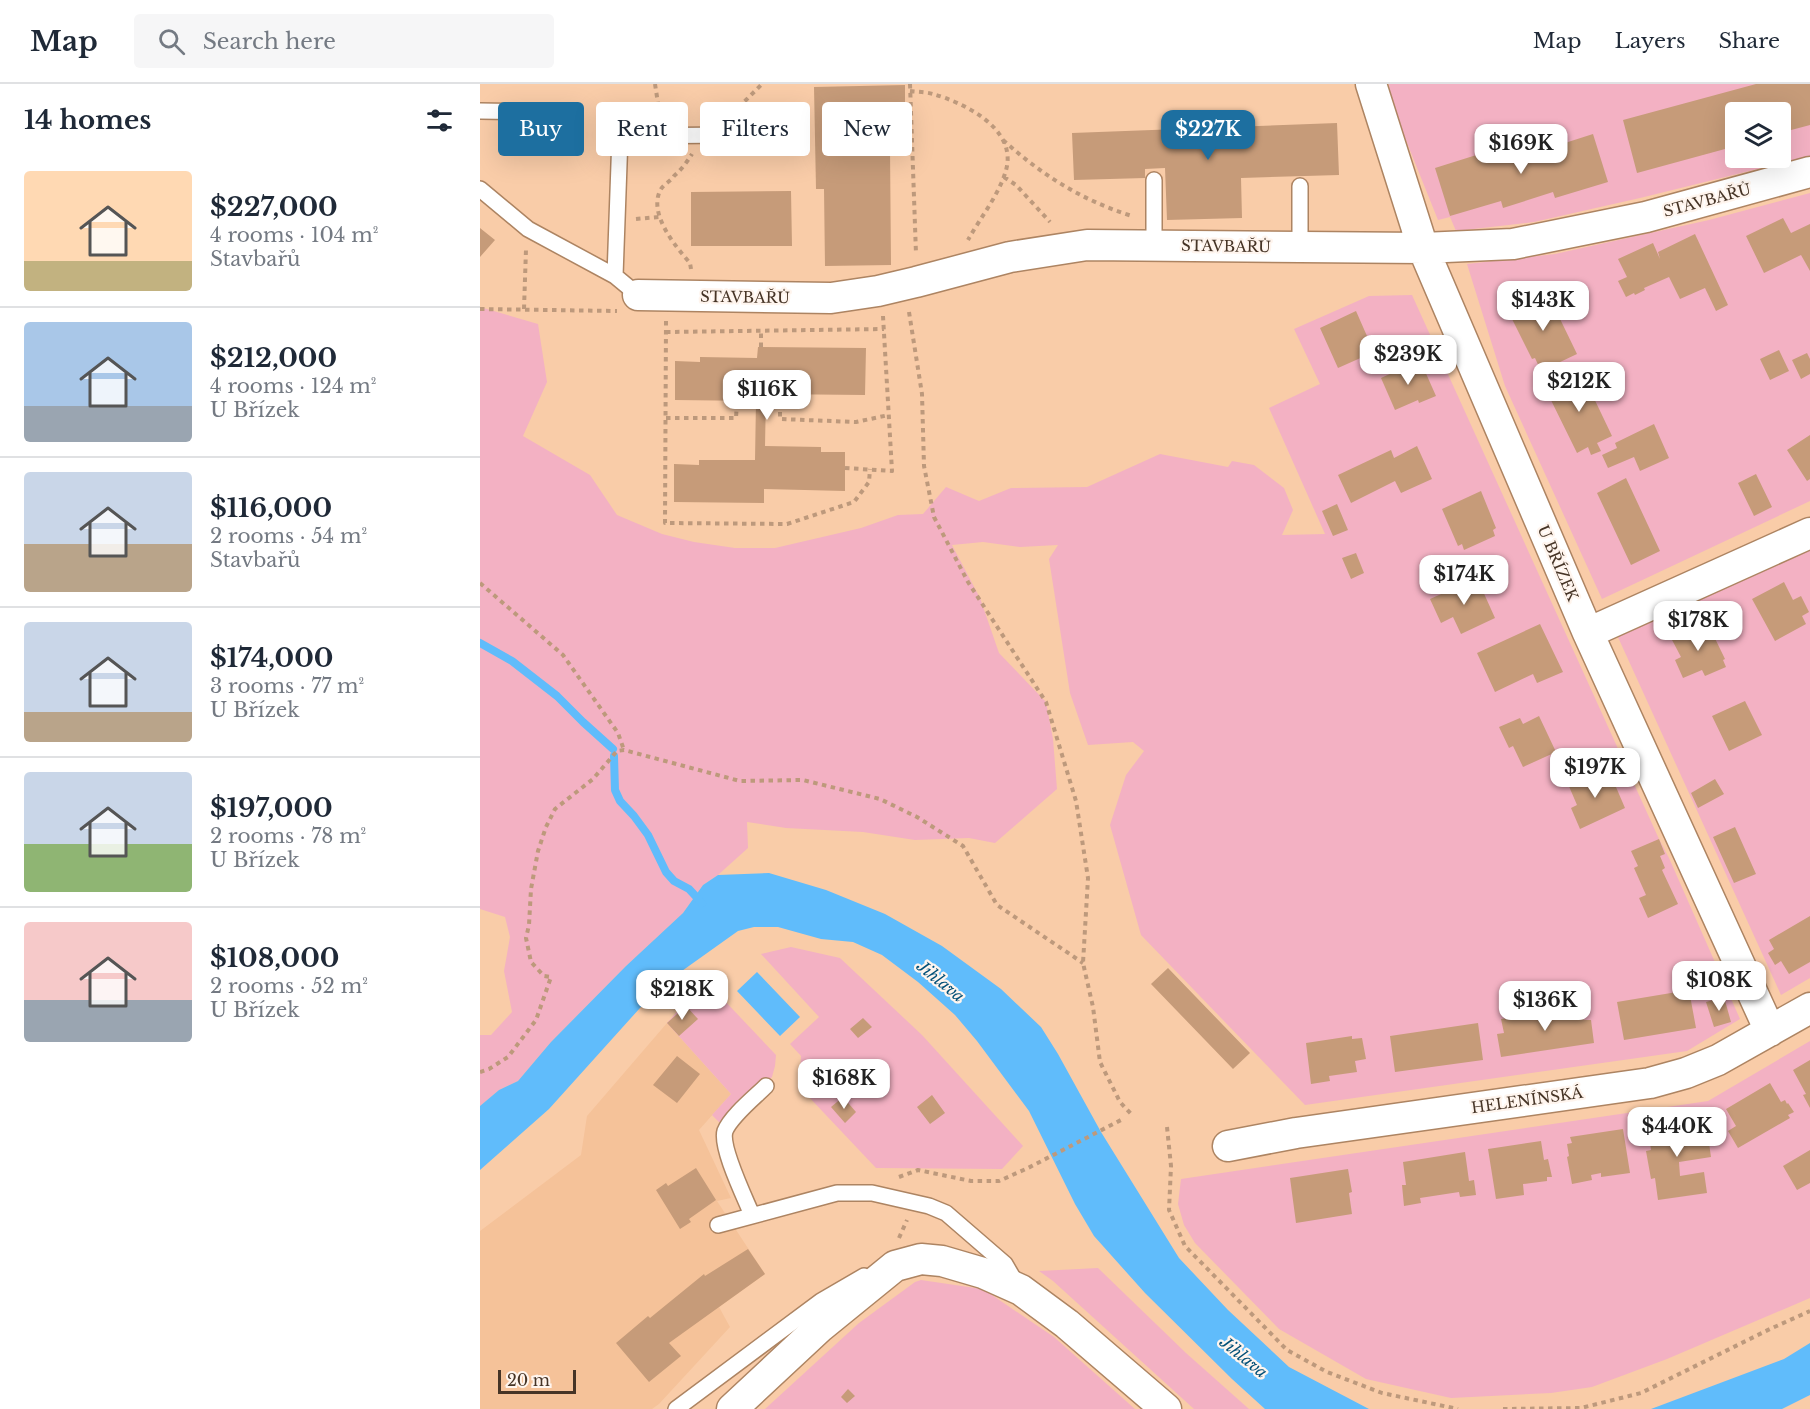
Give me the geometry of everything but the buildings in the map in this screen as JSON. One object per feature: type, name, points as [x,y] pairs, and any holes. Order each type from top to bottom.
[{"type":"street","name":"U BŘÍZEK","points":[[1371,84],[1423,248],[1588,633],[1770,1031]]},
{"type":"street","name":"STAVBAŘŮ","points":[[638,295],[831,298],[948,275],[1010,257],[1154,234],[1300,247],[1423,248],[1513,244],[1646,217],[1810,172]]},
{"type":"street","points":[[1588,633],[1810,533]]},
{"type":"street","name":"HELENÍNSKÁ","points":[[1228,1146],[1296,1133],[1650,1083],[1686,1073],[1718,1060],[1810,1008]]},
{"type":"street","points":[[732,1409],[820,1327],[896,1266],[921,1259],[942,1260],[983,1273],[1021,1290],[1067,1324],[1166,1409]]},
{"type":"lane","points":[[480,111],[498,111]]},
{"type":"lane","points":[[615,276],[619,156]]},
{"type":"lane","points":[[1154,180],[1154,234]]},
{"type":"lane","points":[[1300,186],[1300,247]]},
{"type":"lane","points":[[480,189],[528,229],[615,276],[638,295]]},
{"type":"lane","points":[[752,1215],[726,1151],[725,1133],[732,1120],[766,1086]]},
{"type":"lane","points":[[718,1225],[837,1193],[872,1193],[929,1206],[946,1214],[1005,1264],[1021,1290]]},
{"type":"lane","points":[[676,1409],[821,1301],[868,1273],[896,1266]]},
{"type":"path","points":[[655,84],[658,102]]},
{"type":"path","points":[[742,102],[762,84]]},
{"type":"path","points":[[910,84],[911,283],[922,394],[924,466],[934,517],[968,582],[1046,702],[1076,801],[1088,878],[1083,963],[1093,1007],[1100,1062],[1120,1102],[1133,1116]]},
{"type":"path","points":[[910,91],[931,94],[988,121],[998,131],[1007,151],[1004,177],[948,275]]},
{"type":"path","points":[[1002,139],[1022,158],[1047,176],[1081,197],[1113,210],[1154,234]]},
{"type":"path","points":[[694,296],[690,263],[666,232],[659,217],[658,199],[661,189],[674,177],[700,142]]},
{"type":"path","points":[[1004,177],[1016,185],[1047,218],[1067,247]]},
{"type":"path","points":[[524,309],[526,244]]},
{"type":"path","points":[[666,312],[665,523],[787,524],[854,502],[869,482],[870,469]]},
{"type":"path","points":[[845,468],[892,471],[883,312]]},
{"type":"path","points":[[761,347],[762,321]]},
{"type":"path","points":[[666,332],[884,329]]},
{"type":"path","points":[[780,394],[780,418],[856,422],[889,415]]},
{"type":"path","points":[[666,418],[736,418],[737,401]]},
{"type":"path","points":[[480,583],[563,656],[618,733],[624,750]]},
{"type":"path","points":[[480,1072],[508,1057],[536,1020],[551,977],[544,976],[531,962],[526,938],[538,851],[546,827],[555,809],[593,779],[617,751],[624,750],[740,782],[803,780],[880,799],[963,846],[997,905],[1083,963]]},
{"type":"path","points":[[872,1193],[887,1181],[918,1170],[972,1181],[999,1181],[1121,1120]]},
{"type":"path","points":[[1167,1127],[1171,1166],[1169,1210],[1185,1246],[1287,1350],[1327,1372],[1382,1393],[1458,1409]]},
{"type":"path","points":[[1503,1409],[1581,1408],[1641,1393],[1810,1311]]},
{"type":"shaded area","points":[[1389,84],[1810,84],[1810,156],[1791,161],[1791,102],[1725,102],[1725,168],[1761,168],[1534,222],[1456,231],[1450,217],[1438,220],[1391,103]]},
{"type":"shaded area","points":[[1810,193],[1810,501],[1602,599],[1505,386],[1467,264],[1555,254],[1709,220]]},
{"type":"shaded area","points":[[1412,295],[1740,1019],[1687,1051],[1305,1105],[1141,935],[1110,825],[1126,775],[1144,751],[1133,742],[1088,745],[1070,693],[1049,559],[1058,545],[1020,547],[983,542],[952,545],[980,598],[999,653],[1046,702],[1053,739],[1057,789],[995,843],[969,838],[915,840],[863,832],[786,828],[747,822],[748,848],[718,875],[703,885],[683,913],[626,966],[551,1042],[518,1081],[499,1090],[480,1106],[480,1035],[491,1035],[512,1012],[504,971],[510,937],[505,917],[480,909],[480,307],[538,324],[547,382],[523,436],[590,475],[617,515],[662,534],[694,542],[735,548],[775,548],[861,528],[898,515],[923,514],[946,487],[979,501],[1011,488],[1087,487],[1160,454],[1228,467],[1232,461],[1254,465],[1284,488],[1293,510],[1282,535],[1325,534],[1269,408],[1320,384],[1294,329],[1369,296]]},
{"type":"shaded area","points":[[1810,547],[1810,978],[1781,995],[1617,635]]},
{"type":"shaded area","points":[[791,947],[840,958],[922,1035],[1023,1146],[1002,1169],[876,1168],[807,1095],[808,1081],[800,1070],[801,1056],[790,1044],[819,1017],[761,954]]},
{"type":"shaded area","points":[[705,980],[776,1055],[772,1077],[724,1127],[712,1115],[731,1094],[667,1023]]},
{"type":"shaded area","points":[[667,1023],[731,1094],[699,1130],[731,1198],[717,1201],[765,1274],[719,1307],[730,1327],[652,1409],[480,1409],[480,1231],[581,1155],[587,1116]]},
{"type":"shaded area","points":[[1810,1041],[1810,1298],[1667,1359],[1592,1387],[1551,1393],[1451,1398],[1366,1379],[1279,1329],[1195,1243],[1184,1225],[1178,1204],[1181,1179],[1708,1101]]},
{"type":"shaded area","points":[[1098,1268],[1186,1353],[1249,1409],[1194,1409],[1053,1281],[1039,1271]]},
{"type":"shaded area","points":[[921,1280],[982,1289],[989,1293],[1054,1337],[1135,1409],[765,1409],[859,1323]]},
{"type":"water","name":"Jihlava","points":[[769,873],[826,890],[885,914],[942,946],[1001,989],[1041,1027],[1101,1132],[1179,1258],[1228,1310],[1289,1367],[1369,1409],[1265,1409],[1145,1293],[1094,1236],[1075,1204],[1029,1111],[955,1015],[918,982],[882,955],[853,942],[821,939],[778,927],[754,927],[738,931],[658,988],[549,1109],[480,1170],[480,1106],[499,1090],[518,1081],[551,1042],[626,966],[683,913],[703,885],[718,875]]},
{"type":"water","points":[[757,972],[800,1017],[780,1036],[737,991]]},
{"type":"water","points":[[1810,1343],[1810,1395],[1782,1409],[1651,1409],[1784,1359]]},
{"type":"waterway","points":[[480,643],[512,661],[557,696],[613,749]]},
{"type":"waterway","points":[[614,756],[615,790],[620,801],[648,835],[666,872],[674,881],[689,889],[702,903]]}]
